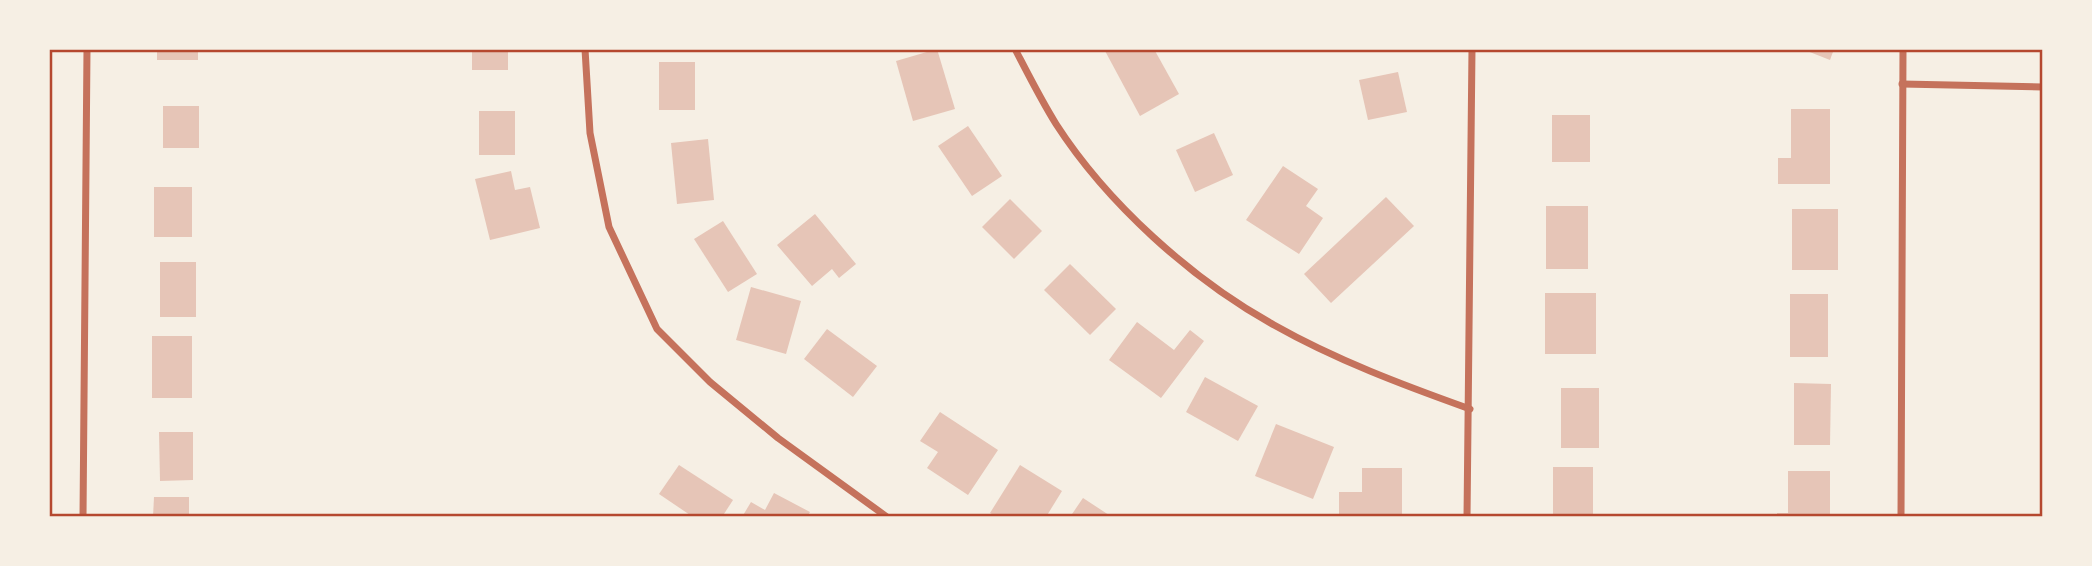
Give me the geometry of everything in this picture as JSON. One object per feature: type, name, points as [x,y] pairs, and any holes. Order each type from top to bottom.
[{"type":"street","points":[[83,517],[87,49]]},
{"type":"street","points":[[585,49],[590,133],[609,227],[657,329],[710,383],[778,438],[887,517]]},
{"type":"street","points":[[1015,49],[1056,124],[1115,200],[1188,267],[1273,325],[1380,377],[1470,410]]},
{"type":"street","points":[[1466,517],[1470,410],[1472,49]]},
{"type":"street","points":[[1901,517],[1903,49]]},
{"type":"street","points":[[1902,84],[2043,87]]},
{"type":"building","points":[[157,49],[198,49],[198,60],[157,60]]},
{"type":"building","points":[[472,49],[508,49],[508,70],[472,70]]},
{"type":"building","points":[[937,49],[955,109],[913,121],[896,61]]},
{"type":"building","points":[[1104,49],[1154,49],[1179,94],[1140,116]]},
{"type":"building","points":[[1802,49],[1834,49],[1830,60]]},
{"type":"building","points":[[659,62],[695,62],[695,110],[659,110]]},
{"type":"building","points":[[1398,72],[1407,112],[1368,120],[1359,80]]},
{"type":"building","points":[[163,106],[199,106],[199,148],[163,148]]},
{"type":"building","points":[[1791,109],[1830,109],[1830,184],[1778,184],[1778,158],[1791,158]]},
{"type":"building","points":[[479,111],[515,111],[515,155],[479,155]]},
{"type":"building","points":[[1552,115],[1590,115],[1590,162],[1552,162]]},
{"type":"building","points":[[968,126],[1002,176],[972,196],[938,146]]},
{"type":"building","points":[[1214,133],[1233,175],[1195,192],[1176,150]]},
{"type":"building","points":[[708,139],[714,200],[677,204],[671,143]]},
{"type":"building","points":[[1283,166],[1318,189],[1306,206],[1323,218],[1299,254],[1246,220]]},
{"type":"building","points":[[511,171],[515,190],[530,187],[540,228],[490,240],[475,179]]},
{"type":"building","points":[[154,187],[192,187],[192,237],[154,237]]},
{"type":"building","points":[[1386,197],[1414,226],[1331,303],[1304,274]]},
{"type":"building","points":[[1010,199],[1042,231],[1014,259],[982,227]]},
{"type":"building","points":[[1546,206],[1588,206],[1588,269],[1546,269]]},
{"type":"building","points":[[1792,209],[1838,209],[1838,270],[1792,270]]},
{"type":"building","points":[[815,214],[856,264],[839,278],[832,269],[812,286],[777,245]]},
{"type":"building","points":[[723,221],[757,274],[728,292],[694,239]]},
{"type":"building","points":[[160,262],[196,262],[196,317],[160,317]]},
{"type":"building","points":[[1070,264],[1116,309],[1090,335],[1044,290]]},
{"type":"building","points":[[751,287],[801,301],[786,354],[736,340]]},
{"type":"building","points":[[1545,293],[1596,293],[1596,354],[1545,354]]},
{"type":"building","points":[[1790,294],[1828,294],[1828,357],[1790,357]]},
{"type":"building","points":[[1137,322],[1174,350],[1190,330],[1204,341],[1161,398],[1109,360]]},
{"type":"building","points":[[827,329],[877,366],[853,397],[804,359]]},
{"type":"building","points":[[152,336],[192,336],[192,398],[152,398]]},
{"type":"building","points":[[1205,377],[1258,406],[1238,441],[1186,412]]},
{"type":"building","points":[[1794,383],[1831,384],[1830,445],[1794,445]]},
{"type":"building","points":[[1561,388],[1599,388],[1599,448],[1561,448]]},
{"type":"building","points":[[940,412],[998,450],[968,495],[927,468],[938,452],[920,441]]},
{"type":"building","points":[[1276,424],[1334,447],[1313,499],[1255,476]]},
{"type":"building","points":[[159,432],[193,432],[193,480],[160,481]]},
{"type":"building","points":[[679,465],[733,500],[722,517],[693,517],[659,494]]},
{"type":"building","points":[[1020,465],[1062,491],[1046,517],[997,517],[990,513]]},
{"type":"building","points":[[1553,467],[1593,467],[1593,517],[1553,517]]},
{"type":"building","points":[[1362,468],[1402,468],[1402,517],[1339,517],[1339,492],[1362,492]]},
{"type":"building","points":[[1788,471],[1830,471],[1830,517],[1777,517],[1777,513],[1788,513]]},
{"type":"building","points":[[774,493],[810,512],[807,517],[742,517],[751,502],[765,510]]},
{"type":"building","points":[[154,497],[189,497],[189,517],[153,517]]},
{"type":"building","points":[[1083,498],[1112,517],[1070,517]]}]
